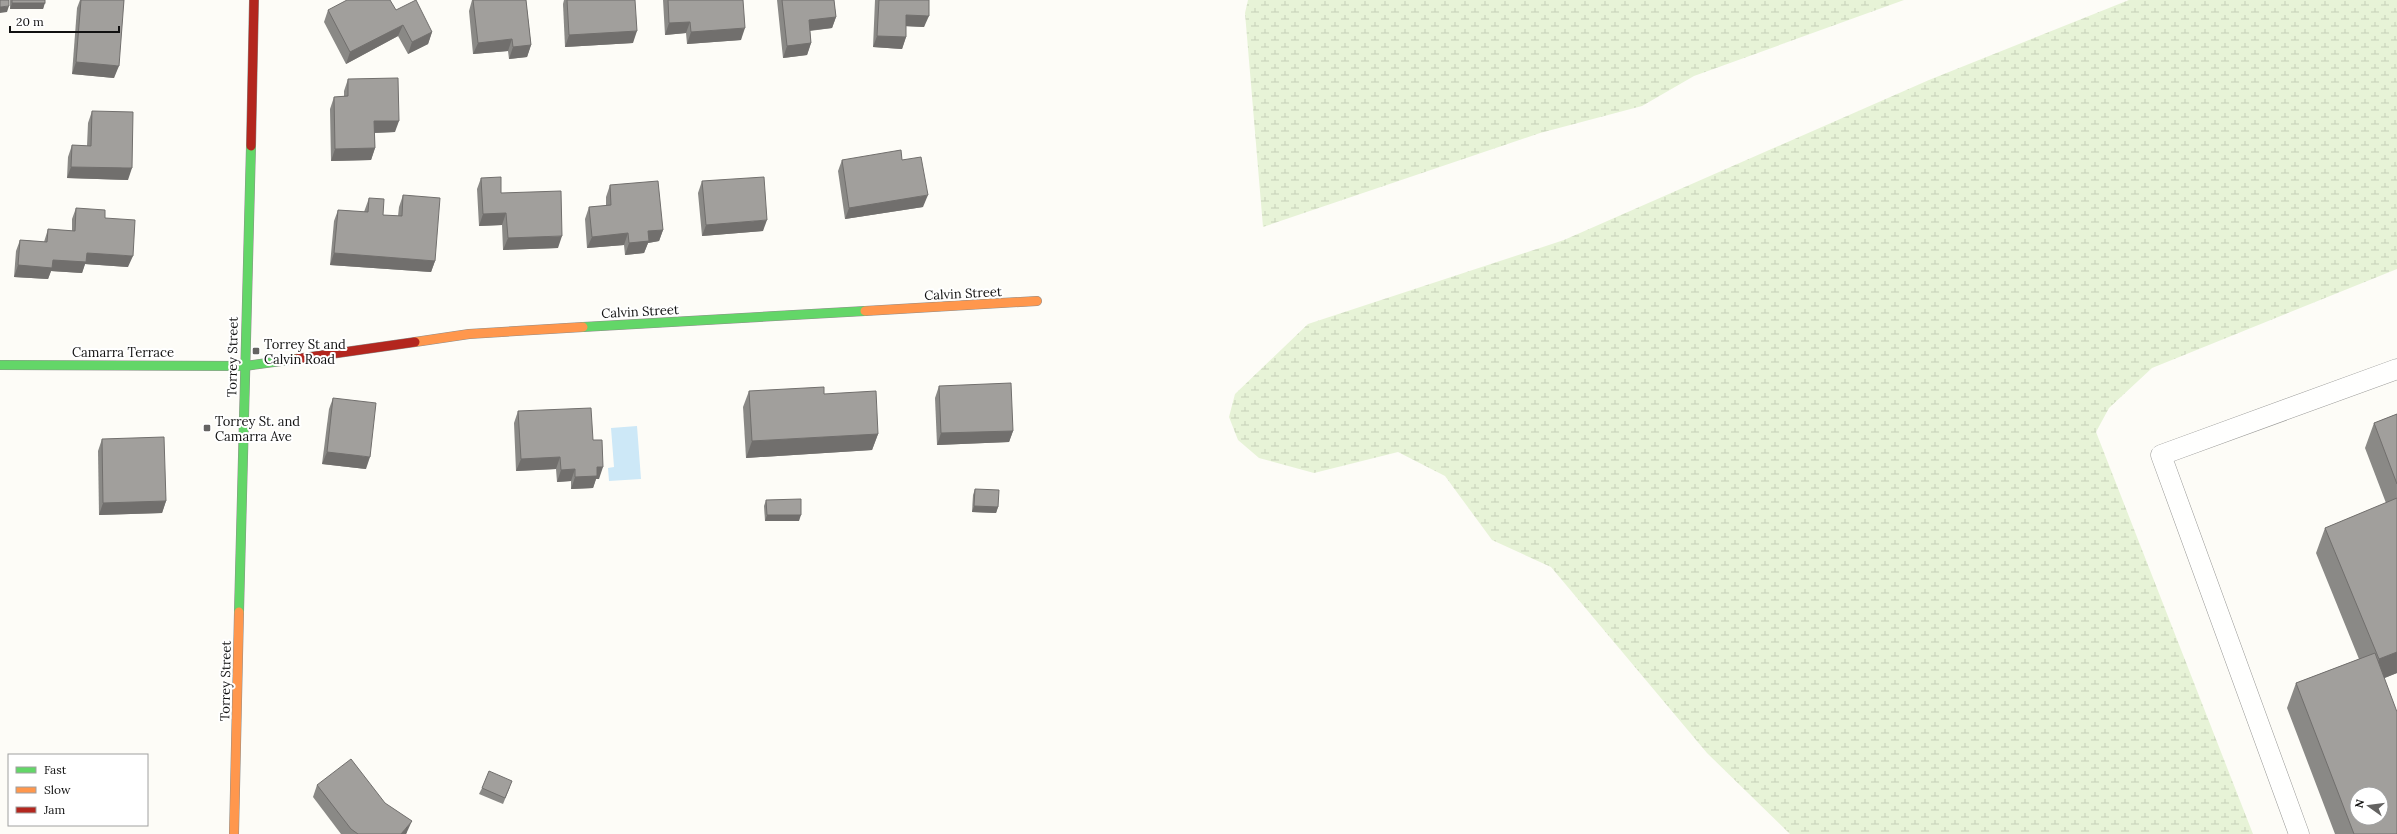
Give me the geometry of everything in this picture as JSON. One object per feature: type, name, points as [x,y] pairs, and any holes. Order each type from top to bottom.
[{"type":"street","name":"Torrey Street","points":[[234,834],[254,0]]},
{"type":"street","name":"Calvin Street","points":[[245,366],[469,334],[1037,301]]},
{"type":"street","name":"Camarra Terrace","points":[[0,364],[245,366]]},
{"type":"lane","points":[[2298,834],[2161,455],[2397,369]]},
{"type":"green space","points":[[1248,0],[1904,0],[1694,76],[1642,106],[1540,133],[1263,227],[1245,13]]},
{"type":"green space","points":[[2129,0],[2397,0],[2397,269],[2152,368],[2109,408],[2096,432],[2253,834],[1790,834],[1707,753],[1551,567],[1492,540],[1445,476],[1398,452],[1314,473],[1259,458],[1238,440],[1229,417],[1235,394],[1308,324],[1564,240],[1929,80]]},
{"type":"water","points":[[637,426],[641,479],[609,481],[608,468],[614,467],[611,428]]},
{"type":"building","points":[[0,0],[9,0],[9,6],[0,7]]},
{"type":"building","points":[[12,0],[45,0],[45,3],[12,3]]},
{"type":"building","points":[[81,0],[124,0],[119,66],[76,62]]},
{"type":"building","points":[[347,0],[390,0],[396,10],[416,0],[432,32],[412,42],[403,25],[350,52],[328,10]]},
{"type":"building","points":[[473,0],[526,0],[531,45],[513,47],[512,39],[478,43]]},
{"type":"building","points":[[567,0],[635,0],[637,31],[569,35]]},
{"type":"building","points":[[668,0],[743,0],[745,28],[691,32],[690,22],[669,23]]},
{"type":"building","points":[[782,0],[834,0],[836,17],[809,20],[811,43],[787,46]]},
{"type":"building","points":[[879,0],[929,0],[929,16],[906,15],[906,37],[877,36]]},
{"type":"building","points":[[398,78],[399,121],[374,121],[375,148],[335,149],[334,97],[348,96],[348,79]]},
{"type":"building","points":[[92,111],[133,112],[132,168],[71,167],[72,145],[91,146]]},
{"type":"building","points":[[901,150],[902,160],[921,157],[928,195],[849,208],[842,160]]},
{"type":"building","points":[[501,177],[501,193],[561,191],[562,236],[508,238],[506,213],[483,214],[481,178]]},
{"type":"building","points":[[764,177],[767,220],[706,225],[702,181]]},
{"type":"building","points":[[658,181],[663,230],[648,231],[649,241],[629,243],[628,233],[592,237],[589,207],[611,205],[610,185]]},
{"type":"building","points":[[403,195],[440,198],[435,261],[334,253],[338,210],[368,212],[369,198],[384,199],[383,215],[402,216]]},
{"type":"building","points":[[76,208],[105,210],[105,218],[135,220],[133,256],[87,253],[86,262],[53,260],[52,268],[18,265],[20,240],[47,242],[48,229],[75,231]]},
{"type":"building","points":[[1011,383],[1013,431],[941,433],[939,386]]},
{"type":"building","points":[[824,387],[824,394],[876,391],[878,434],[752,441],[749,391]]},
{"type":"building","points":[[333,398],[376,403],[370,457],[327,452]]},
{"type":"building","points":[[591,408],[593,440],[602,440],[603,467],[597,467],[597,476],[575,477],[575,469],[561,470],[560,457],[521,459],[518,411]]},
{"type":"building","points":[[2397,414],[2397,484],[2374,423]]},
{"type":"building","points":[[164,437],[166,501],[103,503],[102,439]]},
{"type":"building","points":[[975,489],[999,490],[998,507],[974,506]]},
{"type":"building","points":[[2397,498],[2397,652],[2379,659],[2325,528]]},
{"type":"building","points":[[801,499],[801,515],[767,515],[766,500]]},
{"type":"building","points":[[2375,653],[2397,712],[2397,834],[2354,834],[2351,826],[2389,826],[2389,786],[2349,786],[2349,821],[2296,683]]},
{"type":"building","points":[[351,759],[385,803],[412,821],[401,834],[358,834],[351,829],[317,785]]},
{"type":"building","points":[[489,771],[512,781],[505,798],[482,788]]},
{"type":"traffic: fast","points":[[239,612],[251,146]]},
{"type":"traffic: fast","points":[[583,327],[865,311]]},
{"type":"traffic: fast","points":[[0,365],[245,366],[296,359]]},
{"type":"traffic: slow","points":[[865,311],[1037,301]]},
{"type":"traffic: slow","points":[[415,342],[469,334],[583,327]]},
{"type":"traffic: slow","points":[[234,834],[239,612]]},
{"type":"traffic: jam","points":[[251,146],[254,0]]},
{"type":"traffic: jam","points":[[296,359],[415,342]]},
{"type":"place","name":"Torrey St and Calvin Road","points":[[256,351]]},
{"type":"place","name":"Torrey St. and Camarra Ave","points":[[207,428]]}]
